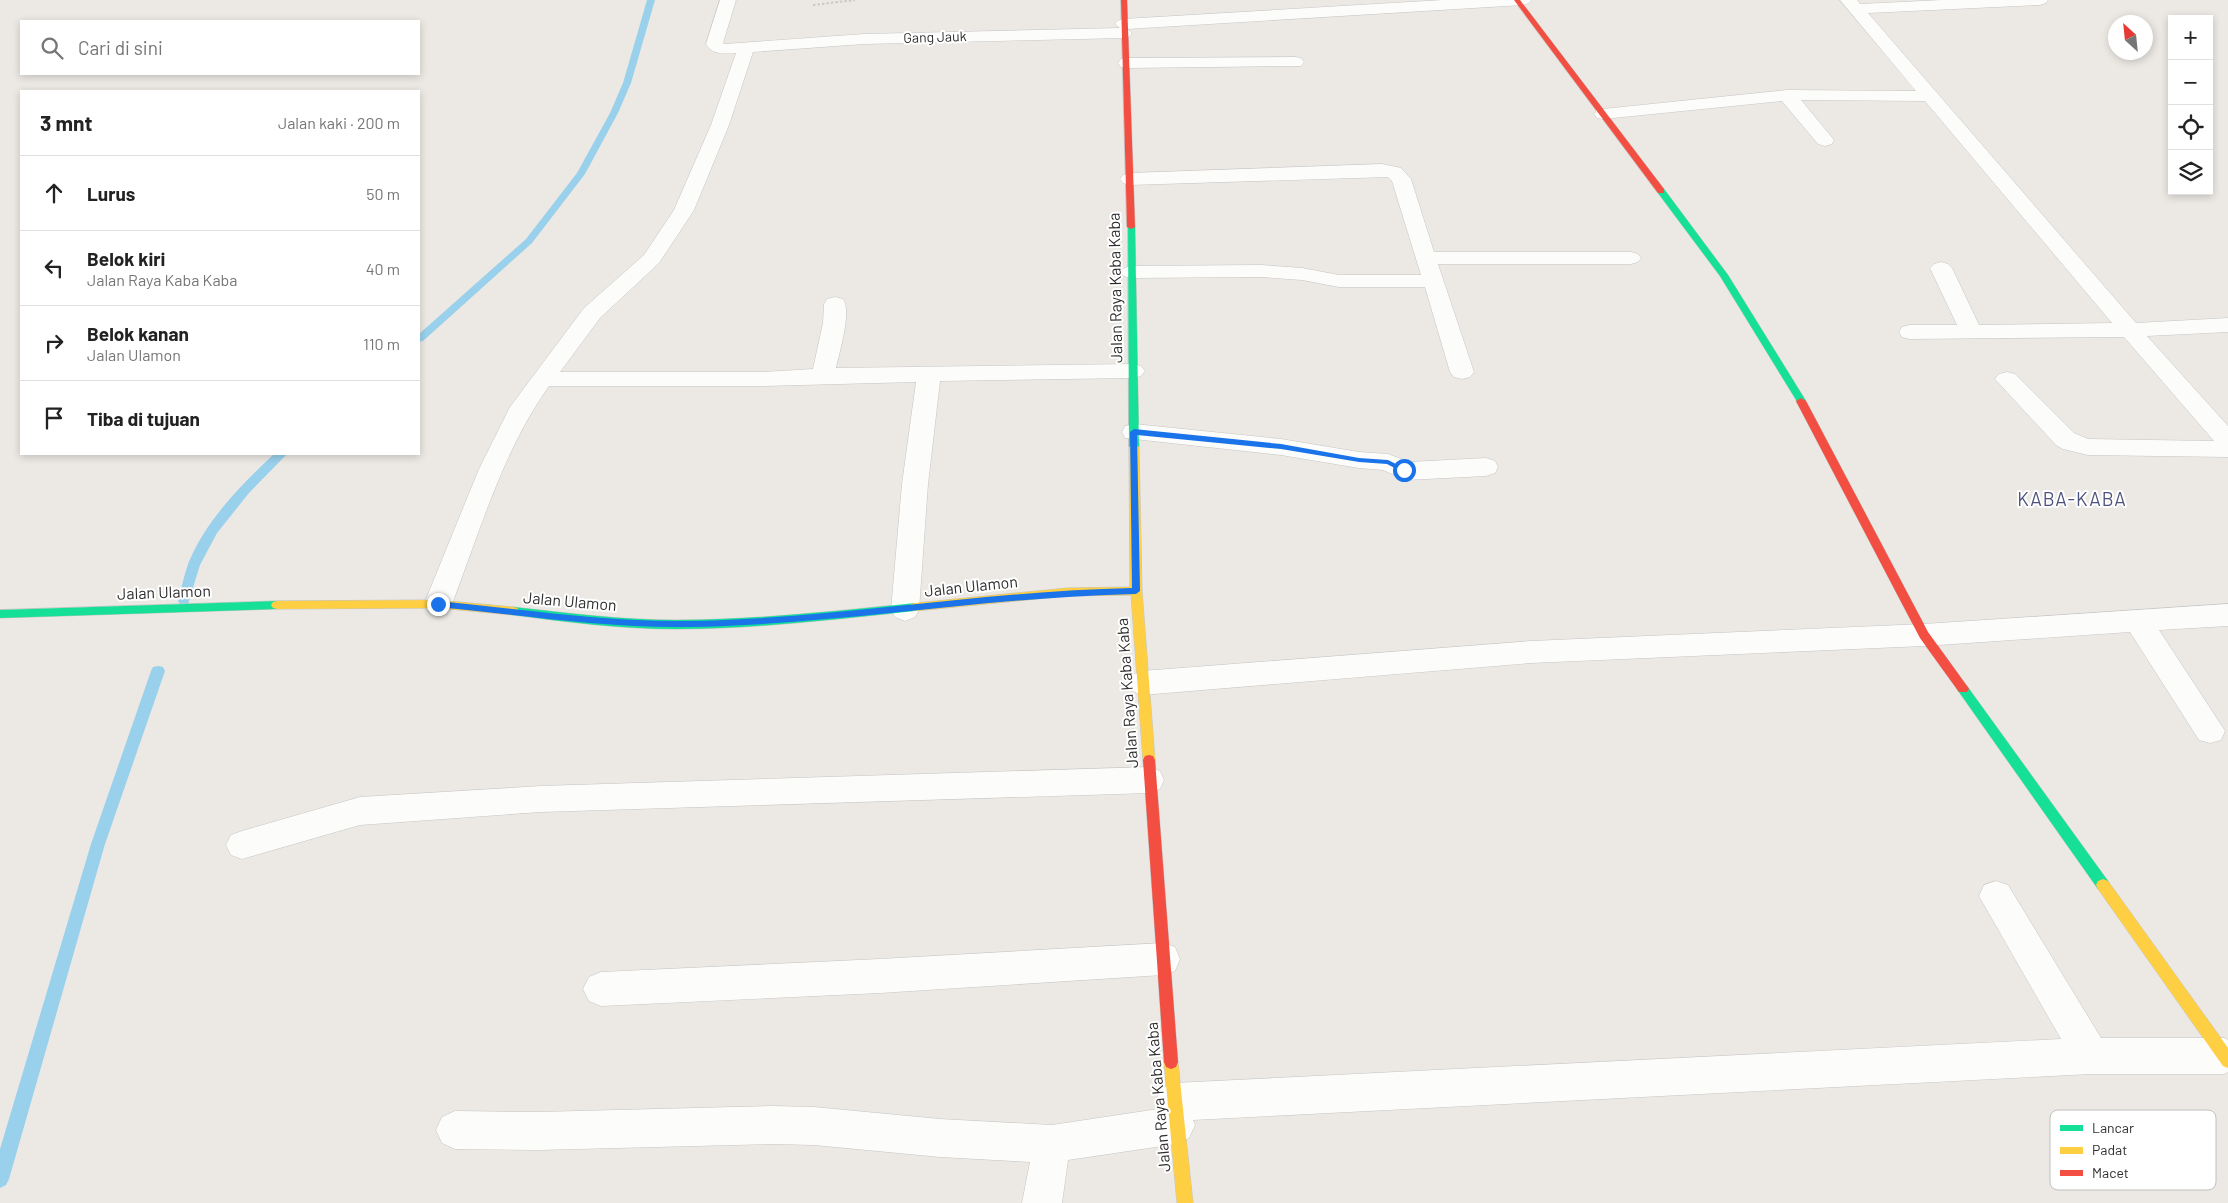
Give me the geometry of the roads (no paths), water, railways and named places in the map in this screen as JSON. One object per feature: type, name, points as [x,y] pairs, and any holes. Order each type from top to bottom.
[{"type":"street","name":"Gang Jauk","points":[[728,0],[714,44],[724,49],[864,39],[1124,28],[1524,0]]},
{"type":"street","name":"Jalan Raya Kaba Kaba","points":[[1124,0],[1130,179],[1136,591],[1175,1114],[1184,1203]]},
{"type":"street","points":[[1516,0],[1729,283],[1812,418],[1924,635],[2227,1057]]},
{"type":"street","points":[[1852,5],[2040,0]]},
{"type":"street","points":[[1852,5],[2130,330],[2228,441]]},
{"type":"street","points":[[438,604],[491,469],[522,407],[592,313],[652,259],[666,240],[691,196],[720,125],[746,48]]},
{"type":"street","points":[[1127,63],[1295,62]]},
{"type":"street","points":[[1602,114],[1787,95],[1929,96]]},
{"type":"street","points":[[1787,95],[1825,140]]},
{"type":"street","points":[[1130,179],[1372,170],[1394,172],[1401,179],[1462,372]]},
{"type":"street","points":[[1425,258],[1631,258]]},
{"type":"street","points":[[1941,268],[1971,330]]},
{"type":"street","points":[[1131,272],[1261,271],[1302,274],[1338,281],[1433,281]]},
{"type":"street","points":[[824,376],[834,324],[835,304]]},
{"type":"street","points":[[1910,332],[2130,330],[2228,325]]},
{"type":"street","points":[[543,379],[764,379],[824,376],[1132,371]]},
{"type":"street","points":[[905,610],[915,484],[929,374]]},
{"type":"street","points":[[2007,379],[2060,435],[2072,444],[2088,447],[2228,449]]},
{"type":"street","points":[[1134,432],[1281,447],[1359,460],[1388,462],[1406,470],[1486,467]]},
{"type":"street","name":"Jalan Ulamon","points":[[0,614],[280,605],[438,604],[641,624],[789,620],[905,610],[1067,592],[1136,591]]},
{"type":"street","points":[[1142,684],[1531,652],[1924,635],[2228,615]]},
{"type":"street","points":[[2137,620],[2210,731]]},
{"type":"street","points":[[242,845],[348,813],[365,810],[541,799],[1149,780]]},
{"type":"street","points":[[1996,896],[2091,1056]]},
{"type":"street","points":[[601,988],[880,976],[1163,959]]},
{"type":"street","points":[[455,1130],[539,1131],[772,1125],[823,1126],[940,1138],[1052,1144],[1175,1114],[2091,1056],[2227,1057]]},
{"type":"street","points":[[1042,1203],[1052,1144]]},
{"type":"waterway","points":[[420,338],[529,241],[581,174],[614,113],[627,83],[651,0]]},
{"type":"waterway","points":[[184,601],[194,565],[213,530],[233,503],[280,455]]},
{"type":"waterway","points":[[0,1179],[98,844],[158,671]]},
{"type":"district","name":"KABA-KABA","points":[[2072,499]]}]
